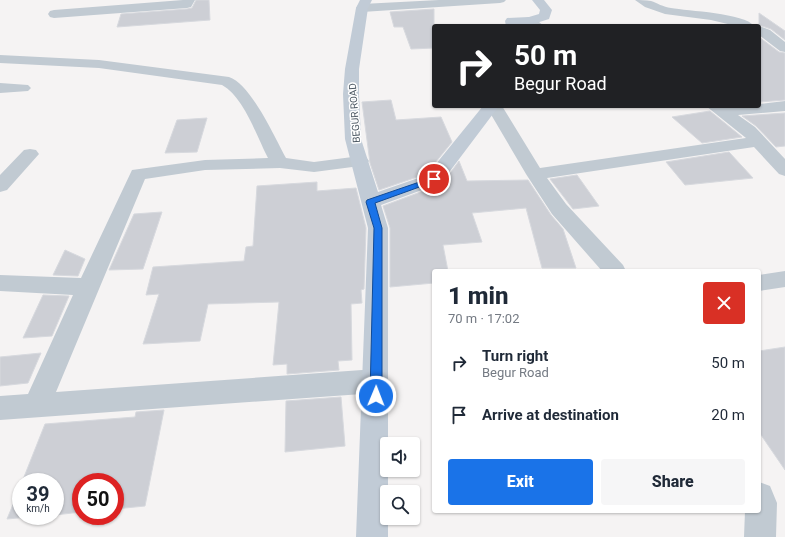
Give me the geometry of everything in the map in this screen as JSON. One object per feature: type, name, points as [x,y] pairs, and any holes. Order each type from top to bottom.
[{"type":"main road","points":[[512,24],[534,23],[545,16],[546,10],[538,0]]},
{"type":"main road","name":"BEGUR ROAD","points":[[364,4],[352,69],[351,94],[354,139],[378,228],[372,537]]},
{"type":"main road","points":[[370,202],[434,179],[489,108]]},
{"type":"street","points":[[54,14],[187,4],[189,0]]},
{"type":"street","points":[[364,4],[497,0],[500,11],[512,24]]},
{"type":"street","points":[[641,0],[653,8],[664,12],[707,16],[740,24]]},
{"type":"street","points":[[761,31],[765,32],[785,48]]},
{"type":"street","points":[[0,59],[49,59],[93,62],[156,70],[229,82],[246,101],[280,163]]},
{"type":"street","points":[[0,88],[24,88]]},
{"type":"street","points":[[761,107],[785,106]]},
{"type":"street","points":[[495,108],[535,174],[560,209],[614,269]]},
{"type":"street","points":[[718,109],[740,108]]},
{"type":"street","points":[[718,109],[749,131],[785,170]]},
{"type":"street","points":[[535,174],[758,142]]},
{"type":"street","points":[[0,186],[30,154]]},
{"type":"street","points":[[36,406],[138,174],[205,165],[280,163],[314,167],[360,161]]},
{"type":"street","points":[[761,283],[785,279]]},
{"type":"street","points":[[0,283],[89,287]]},
{"type":"street","points":[[0,408],[376,381]]},
{"type":"street","points":[[760,537],[761,513]]},
{"type":"building","points":[[196,0],[209,0],[210,20],[117,27],[121,14],[187,9],[192,8]]},
{"type":"building","points":[[434,9],[434,24],[432,24],[432,48],[411,49],[403,27],[394,27],[390,12]]},
{"type":"building","points":[[759,13],[785,31],[785,40],[771,29],[759,24]]},
{"type":"building","points":[[761,38],[779,52],[785,53],[785,100],[761,102]]},
{"type":"building","points":[[391,100],[396,120],[441,117],[452,142],[426,174],[379,190],[370,163],[362,102]]},
{"type":"building","points":[[710,111],[742,137],[702,143],[672,117]]},
{"type":"building","points":[[785,113],[785,146],[776,147],[756,126],[742,116]]},
{"type":"building","points":[[207,118],[197,152],[165,153],[177,120]]},
{"type":"building","points":[[729,152],[753,178],[685,185],[666,162]]},
{"type":"building","points":[[459,161],[467,181],[528,180],[551,215],[563,229],[576,268],[542,268],[526,208],[472,213],[482,242],[443,245],[448,269],[432,269],[432,283],[390,287],[390,228],[383,206],[442,184]]},
{"type":"building","points":[[577,175],[599,206],[573,209],[550,179]]},
{"type":"building","points":[[317,182],[317,191],[356,188],[366,228],[364,289],[361,290],[362,303],[351,304],[352,360],[338,361],[339,370],[287,374],[287,364],[273,365],[279,302],[208,304],[200,341],[143,344],[159,294],[146,295],[153,267],[244,261],[246,247],[253,246],[257,186]]},
{"type":"building","points":[[162,212],[143,269],[109,270],[134,214]]},
{"type":"building","points":[[65,250],[85,259],[78,276],[53,275]]},
{"type":"building","points":[[43,295],[69,296],[52,336],[23,338]]},
{"type":"building","points":[[785,347],[785,470],[761,435],[761,351]]},
{"type":"building","points":[[41,353],[28,383],[0,386],[0,357]]},
{"type":"building","points":[[341,397],[345,446],[285,452],[286,401]]},
{"type":"building","points":[[164,410],[145,506],[124,508],[124,473],[72,473],[72,513],[64,514],[64,473],[26,473],[45,424],[135,417],[136,412]]},
{"type":"building","points":[[12,507],[12,519],[7,519]]},
{"type":"route","points":[[376,396],[378,228],[370,202],[434,179]]}]
